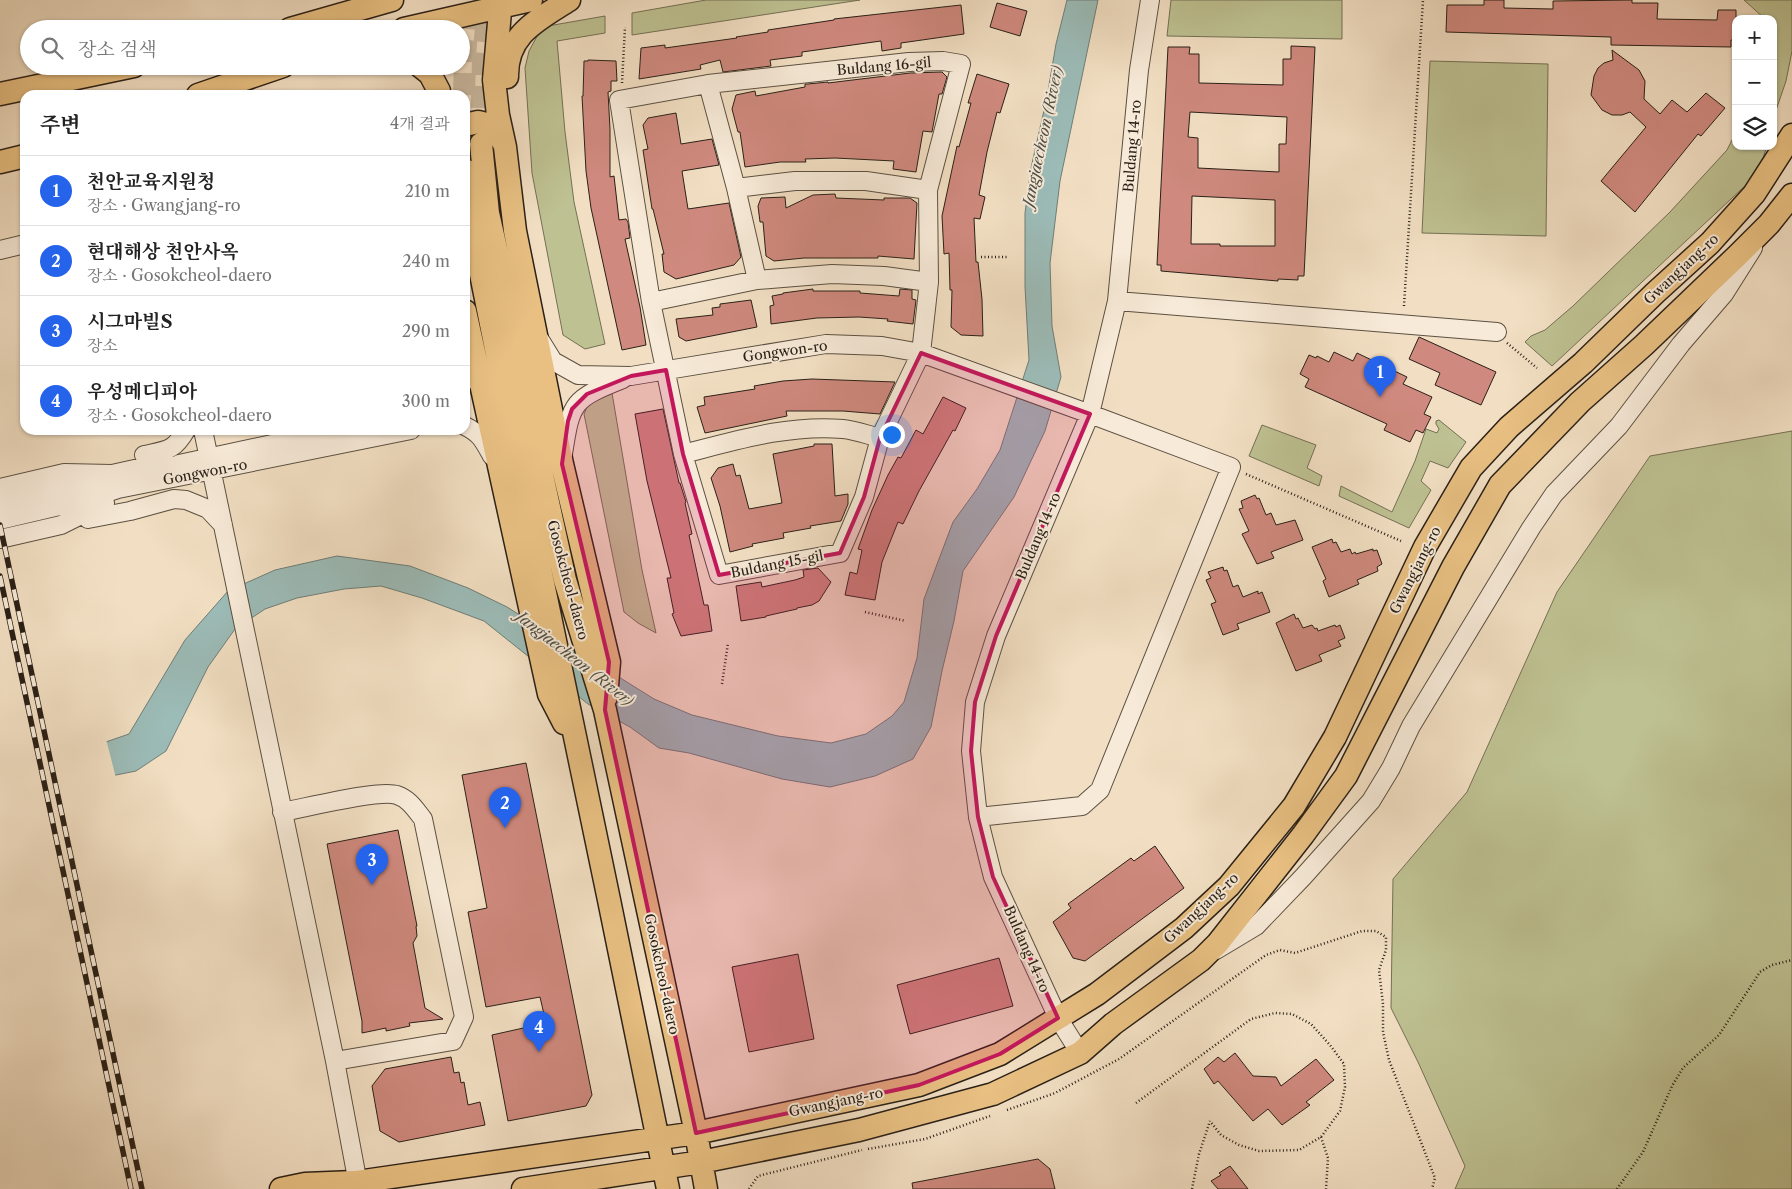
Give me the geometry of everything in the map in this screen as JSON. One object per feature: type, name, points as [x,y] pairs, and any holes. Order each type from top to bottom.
[{"type":"main road","points":[[321,20],[391,0]]},
{"type":"main road","points":[[433,20],[500,3],[531,0]]},
{"type":"main road","points":[[506,148],[507,66],[514,43],[531,24],[569,0]]},
{"type":"main road","points":[[500,3],[494,80],[498,114],[506,148],[515,231],[562,464],[609,662],[605,710]]},
{"type":"main road","points":[[0,94],[91,75]]},
{"type":"main road","points":[[213,90],[257,75]]},
{"type":"main road","points":[[430,75],[438,90]]},
{"type":"main road","points":[[439,90],[442,75]]},
{"type":"main road","points":[[470,124],[478,122],[494,126],[506,148]]},
{"type":"main road","name":"Gwangjang-ro","points":[[282,1189],[305,1184],[352,1187],[696,1133],[918,1085],[1000,1054],[1097,994],[1184,928],[1229,886],[1294,806],[1335,737],[1425,546],[1472,468],[1509,427],[1582,363],[1710,243],[1754,194],[1792,135]]},
{"type":"main road","name":"Gosokcheol-daero","points":[[481,144],[488,213],[565,580],[605,710],[696,1133],[706,1189]]},
{"type":"main road","points":[[0,162],[20,157]]},
{"type":"main road","name":"Gwangjang-ro","points":[[523,1189],[666,1178],[700,1162],[858,1130],[992,1094],[1080,1053],[1113,1024],[1200,960],[1218,943],[1291,851],[1346,776],[1453,567],[1500,485],[1580,402],[1657,332],[1769,224],[1792,195]]},
{"type":"main road","name":"Gosokcheol-daero","points":[[470,219],[539,564],[558,699],[576,746],[666,1178]]},
{"type":"main road","points":[[470,336],[516,547],[558,699]]},
{"type":"street","name":"Buldang 14-ro","points":[[1080,1053],[1058,1018],[993,877],[978,817],[971,751],[975,702],[996,636],[1090,414],[1117,301],[1140,70],[1150,0]]},
{"type":"street","name":"Buldang 16-gil","points":[[620,92],[909,62],[943,61],[961,64],[928,190],[929,282],[921,353]]},
{"type":"street","points":[[708,84],[736,188],[757,280]]},
{"type":"street","points":[[620,92],[651,302],[666,370]]},
{"type":"street","points":[[736,188],[795,181],[866,181],[928,190]]},
{"type":"street","points":[[1200,960],[1256,926],[1303,878],[1371,801],[1392,768],[1412,726],[1531,528],[1554,494],[1619,426],[1681,344],[1724,294],[1769,224]]},
{"type":"street","points":[[0,250],[20,245]]},
{"type":"street","points":[[651,302],[757,280],[832,274],[884,276],[929,282]]},
{"type":"street","points":[[1117,301],[1500,336]]},
{"type":"street","points":[[535,333],[553,361],[578,375],[630,376]]},
{"type":"street","name":"Gongwon-ro","points":[[630,376],[826,344],[882,346],[921,353],[1090,414]]},
{"type":"street","name":"Buldang 15-gil","points":[[666,370],[683,454],[719,575],[840,552],[864,497],[880,438],[921,353]]},
{"type":"street","points":[[562,464],[568,421],[572,409],[587,394],[630,376]]},
{"type":"street","points":[[978,817],[1082,806],[1100,790],[1231,467],[1090,414]]},
{"type":"street","points":[[470,428],[483,438],[500,472]]},
{"type":"street","points":[[683,454],[769,434],[808,429],[844,429],[880,438]]},
{"type":"street","points":[[0,488],[170,449],[180,441],[183,435]]},
{"type":"street","points":[[204,435],[335,1061],[352,1187]]},
{"type":"street","points":[[272,444],[289,435]]},
{"type":"street","name":"Gongwon-ro","points":[[210,464],[272,444],[314,435]]},
{"type":"street","name":"Gongwon-ro","points":[[0,520],[85,500],[176,471],[382,435]]},
{"type":"street","points":[[61,525],[99,505],[143,491],[176,471],[169,462],[112,474],[64,474]]},
{"type":"street","name":"Gongwon-ro","points":[[0,503],[172,469],[176,471]]},
{"type":"street","points":[[0,539],[130,511],[174,499],[186,500],[208,510],[224,525]]},
{"type":"street","points":[[282,812],[378,794],[397,795],[411,803],[422,819],[464,1017],[453,1041],[335,1061]]},
{"type":"path","points":[[1404,306],[1423,0]]},
{"type":"path","points":[[620,92],[625,28]]},
{"type":"path","points":[[981,257],[1007,256]]},
{"type":"path","points":[[1500,336],[1537,368]]},
{"type":"path","points":[[1231,467],[1402,541]]},
{"type":"path","points":[[865,612],[906,621]]},
{"type":"path","points":[[722,684],[728,643]]},
{"type":"path","points":[[1000,1112],[1055,1093],[1119,1059],[1266,955],[1280,950],[1295,953],[1362,931],[1376,931],[1386,937],[1386,950],[1379,970],[1383,1004],[1383,1032],[1389,1060],[1435,1178],[1432,1189]]},
{"type":"path","points":[[1617,1189],[1643,1152],[1672,1086],[1683,1068],[1719,1035],[1760,972],[1772,965],[1792,960]]},
{"type":"path","points":[[1136,1103],[1250,1019],[1274,1012],[1292,1014],[1311,1024],[1344,1064],[1344,1087],[1340,1111],[1321,1137],[1299,1150],[1259,1151],[1239,1145],[1221,1135],[1210,1121],[1199,1154],[1192,1189]]},
{"type":"path","points":[[749,1189],[758,1176],[873,1148],[925,1139],[990,1116]]},
{"type":"path","points":[[1321,1137],[1328,1158],[1326,1189]]},
{"type":"highlighted area","points":[[921,353],[1090,414],[996,636],[975,702],[971,751],[978,817],[993,877],[1058,1018],[1000,1054],[919,1085],[696,1133],[605,710],[609,662],[562,464],[568,421],[572,409],[587,394],[631,376],[666,370],[683,454],[719,575],[840,553],[864,497],[880,438]]},
{"type":"green space","points":[[706,0],[860,0],[632,35],[632,13]]},
{"type":"green space","points":[[1171,0],[1342,0],[1342,39],[1167,36]]},
{"type":"green space","points":[[1744,0],[1792,0],[1792,51],[1786,81],[1777,107],[1777,15],[1761,15]]},
{"type":"green space","points":[[605,16],[605,33],[557,41],[565,132],[574,202],[605,344],[585,349],[563,335],[532,173],[525,68],[529,51],[542,27]]},
{"type":"green space","points":[[1430,61],[1548,64],[1546,236],[1422,233]]},
{"type":"green space","points":[[1732,140],[1732,150],[1766,150],[1763,158],[1746,185],[1552,366],[1525,342],[1531,336],[1545,330],[1573,306],[1670,212],[1727,150]]},
{"type":"green space","points":[[612,393],[642,570],[656,633],[638,623],[624,612],[584,414],[595,399]]},
{"type":"green space","points":[[1439,420],[1466,442],[1448,468],[1430,461],[1421,481],[1431,490],[1409,528],[1339,496],[1341,486],[1392,512],[1415,461],[1426,429],[1437,433],[1439,429],[1436,421]]},
{"type":"green space","points":[[1262,425],[1316,445],[1307,468],[1322,476],[1319,486],[1249,456]]},
{"type":"green space","points":[[1792,431],[1792,1189],[1455,1189],[1465,1166],[1418,1062],[1391,1008],[1393,879],[1467,792],[1557,592],[1650,456]]},
{"type":"water","name":"Jangjaecheon (River)","points":[[1067,0],[1098,0],[1060,181],[1050,263],[1052,326],[1061,377],[1045,431],[1014,497],[963,571],[931,727],[913,759],[875,776],[830,787],[782,779],[689,753],[659,748],[630,727],[588,704],[484,621],[422,598],[381,586],[344,589],[297,598],[265,609],[235,629],[208,667],[166,751],[136,771],[106,777],[100,744],[129,734],[185,640],[228,591],[275,570],[337,556],[410,566],[468,588],[507,607],[654,699],[692,715],[778,736],[831,743],[866,734],[892,716],[904,702],[917,658],[924,599],[953,522],[977,489],[1000,450],[1029,360],[1025,287],[1025,213],[1031,168],[1047,97],[1056,44]]},
{"type":"pier","points":[[106,739],[116,778],[9,789],[0,792],[0,753]]},
{"type":"building","points":[[1484,0],[1504,0],[1504,8],[1553,9],[1553,1],[1632,0],[1632,3],[1658,3],[1657,19],[1717,20],[1718,10],[1736,10],[1736,15],[1732,15],[1731,47],[1611,45],[1611,37],[1446,32],[1447,5],[1484,5]]},
{"type":"building","points":[[997,3],[1027,11],[1020,36],[990,27]]},
{"type":"building","points":[[961,5],[964,34],[901,43],[901,48],[882,51],[881,41],[802,52],[802,56],[770,60],[771,66],[723,72],[720,60],[700,65],[701,69],[639,79],[641,48],[665,45],[665,48],[737,38],[768,32],[768,30],[834,19]]},
{"type":"building","points":[[1291,46],[1315,47],[1304,276],[1298,276],[1298,280],[1278,279],[1278,281],[1161,271],[1161,265],[1157,265],[1168,47],[1190,47],[1189,54],[1199,54],[1199,83],[1283,85],[1283,59],[1291,59]],"holes":[[[1190,112],[1287,117],[1286,144],[1279,144],[1279,172],[1198,168],[1198,138],[1188,137]],[[1192,196],[1275,200],[1275,246],[1191,244]]]},
{"type":"building","points":[[1612,50],[1639,70],[1645,81],[1644,99],[1660,114],[1672,100],[1687,112],[1706,93],[1725,108],[1701,136],[1698,134],[1635,212],[1601,181],[1646,127],[1630,112],[1622,115],[1612,115],[1602,110],[1591,95],[1594,76],[1598,68],[1604,63],[1613,60]]},
{"type":"building","points":[[584,61],[616,61],[617,81],[611,81],[611,91],[608,92],[610,177],[614,176],[619,220],[626,219],[628,222],[630,238],[625,239],[646,345],[622,350],[591,208],[586,171],[582,96]]},
{"type":"building","points":[[942,72],[947,77],[942,94],[939,94],[932,132],[923,131],[916,172],[893,169],[894,161],[835,158],[805,159],[806,162],[780,162],[745,167],[740,132],[738,132],[732,109],[736,95],[755,91],[756,96],[805,87],[805,84],[910,73]]},
{"type":"building","points":[[977,74],[1009,84],[1000,113],[997,112],[987,152],[979,195],[985,197],[980,219],[974,218],[976,262],[978,262],[982,299],[983,336],[961,335],[951,327],[952,290],[950,290],[949,253],[944,254],[942,216],[957,146],[959,147],[971,103],[968,103]]},
{"type":"building","points":[[676,113],[681,144],[712,139],[719,165],[682,171],[688,209],[729,203],[741,257],[734,265],[676,279],[664,272],[662,254],[664,254],[652,209],[643,150],[648,149],[643,125],[648,118]]},
{"type":"building","points":[[835,194],[836,198],[884,200],[884,198],[910,198],[917,203],[914,259],[878,256],[878,258],[804,258],[774,261],[766,256],[763,222],[760,222],[758,206],[761,198],[785,197],[786,208],[813,195]]},
{"type":"building","points":[[813,289],[813,291],[860,291],[860,293],[899,296],[900,289],[912,290],[912,299],[916,300],[913,324],[887,321],[888,319],[859,317],[817,318],[771,324],[770,306],[774,305],[772,296]]},
{"type":"building","points":[[751,300],[757,327],[686,341],[679,337],[676,319],[713,315],[712,308],[720,307],[720,304]]},
{"type":"building","points":[[1419,337],[1496,372],[1481,405],[1435,385],[1440,373],[1409,359]]},
{"type":"building","points":[[1334,352],[1353,361],[1357,353],[1407,377],[1403,384],[1432,397],[1424,414],[1431,417],[1423,433],[1416,430],[1410,442],[1384,430],[1387,424],[1305,387],[1309,379],[1300,374],[1309,355],[1316,358],[1317,356],[1329,362]]},
{"type":"building","points":[[812,379],[895,382],[880,414],[843,411],[786,411],[787,416],[705,433],[697,407],[705,405],[704,397],[755,389],[754,386],[783,381]]},
{"type":"building","points":[[943,397],[966,408],[955,431],[953,430],[919,491],[903,524],[898,522],[882,562],[875,600],[845,595],[850,572],[857,574],[862,550],[858,549],[872,510],[888,475],[898,457],[901,458],[916,430],[923,434]]},
{"type":"building","points":[[663,409],[679,483],[686,502],[692,534],[689,535],[704,605],[708,605],[712,631],[681,636],[672,614],[674,613],[667,578],[671,578],[647,481],[635,414]]},
{"type":"building","points":[[814,444],[832,444],[835,496],[848,494],[848,504],[841,521],[783,533],[784,538],[752,544],[753,546],[730,552],[720,506],[711,478],[718,468],[733,464],[736,476],[740,475],[749,509],[782,503],[773,454],[814,446]]},
{"type":"building","points":[[1255,495],[1257,499],[1259,498],[1266,515],[1271,513],[1276,525],[1295,520],[1303,540],[1271,552],[1274,558],[1257,564],[1242,534],[1249,531],[1239,509],[1243,508],[1241,501]]},
{"type":"building","points":[[1332,539],[1333,543],[1336,542],[1341,552],[1350,549],[1352,554],[1355,552],[1356,554],[1373,549],[1373,551],[1377,550],[1382,564],[1377,567],[1378,571],[1357,580],[1359,584],[1329,597],[1323,581],[1326,579],[1312,547]]},
{"type":"building","points":[[1223,567],[1224,571],[1227,570],[1233,587],[1238,585],[1243,597],[1258,591],[1258,594],[1262,592],[1270,612],[1237,624],[1239,629],[1223,635],[1211,604],[1216,602],[1206,580],[1211,578],[1208,572]]},
{"type":"building","points":[[818,568],[831,582],[819,601],[812,605],[766,617],[741,621],[736,586],[761,582],[762,587],[795,580],[804,577],[803,570]]},
{"type":"building","points":[[1294,614],[1303,628],[1312,625],[1318,631],[1340,625],[1345,638],[1338,641],[1341,646],[1319,655],[1322,661],[1296,671],[1276,623]]},
{"type":"building","points":[[526,763],[592,1095],[586,1106],[508,1121],[492,1035],[546,1023],[540,997],[486,1007],[468,912],[487,908],[462,775]]},
{"type":"building","points":[[398,830],[417,926],[417,936],[413,943],[425,1008],[443,1019],[409,1023],[410,1026],[386,1031],[386,1028],[362,1033],[362,1021],[327,844]]},
{"type":"building","points":[[1155,846],[1184,888],[1085,961],[1073,958],[1053,922],[1071,908],[1068,904],[1131,858],[1134,861]]},
{"type":"building","points":[[798,954],[814,1039],[749,1052],[732,967]]},
{"type":"building","points":[[999,958],[1013,1006],[910,1034],[897,985]]},
{"type":"building","points":[[1235,1053],[1253,1076],[1276,1077],[1281,1086],[1316,1059],[1334,1080],[1306,1102],[1310,1105],[1282,1125],[1268,1109],[1253,1121],[1218,1081],[1214,1084],[1204,1069],[1218,1057],[1224,1062]]},
{"type":"building","points":[[451,1057],[454,1073],[459,1072],[461,1083],[464,1082],[468,1105],[480,1102],[485,1125],[399,1142],[380,1131],[372,1086],[385,1069]]},
{"type":"building","points":[[1038,1159],[1050,1169],[1055,1189],[913,1189],[912,1183]]},
{"type":"building","points":[[1230,1166],[1248,1189],[1218,1189],[1211,1181]]},
{"type":"tunnel","points":[[468,20],[470,0]]},
{"type":"tunnel","points":[[481,141],[483,57],[489,0]]},
{"type":"tunnel","points":[[464,90],[465,75]]},
{"type":"railway","points":[[0,525],[142,1189]]},
{"type":"railway","points":[[0,576],[131,1189]]},
{"type":"place","name":"천안교육지원청","points":[[1380,397]]},
{"type":"place","name":"현대해상 천안사옥","points":[[505,828]]},
{"type":"place","name":"시그마빌S","points":[[372,885]]},
{"type":"place","name":"우성메디피아","points":[[539,1052]]}]
